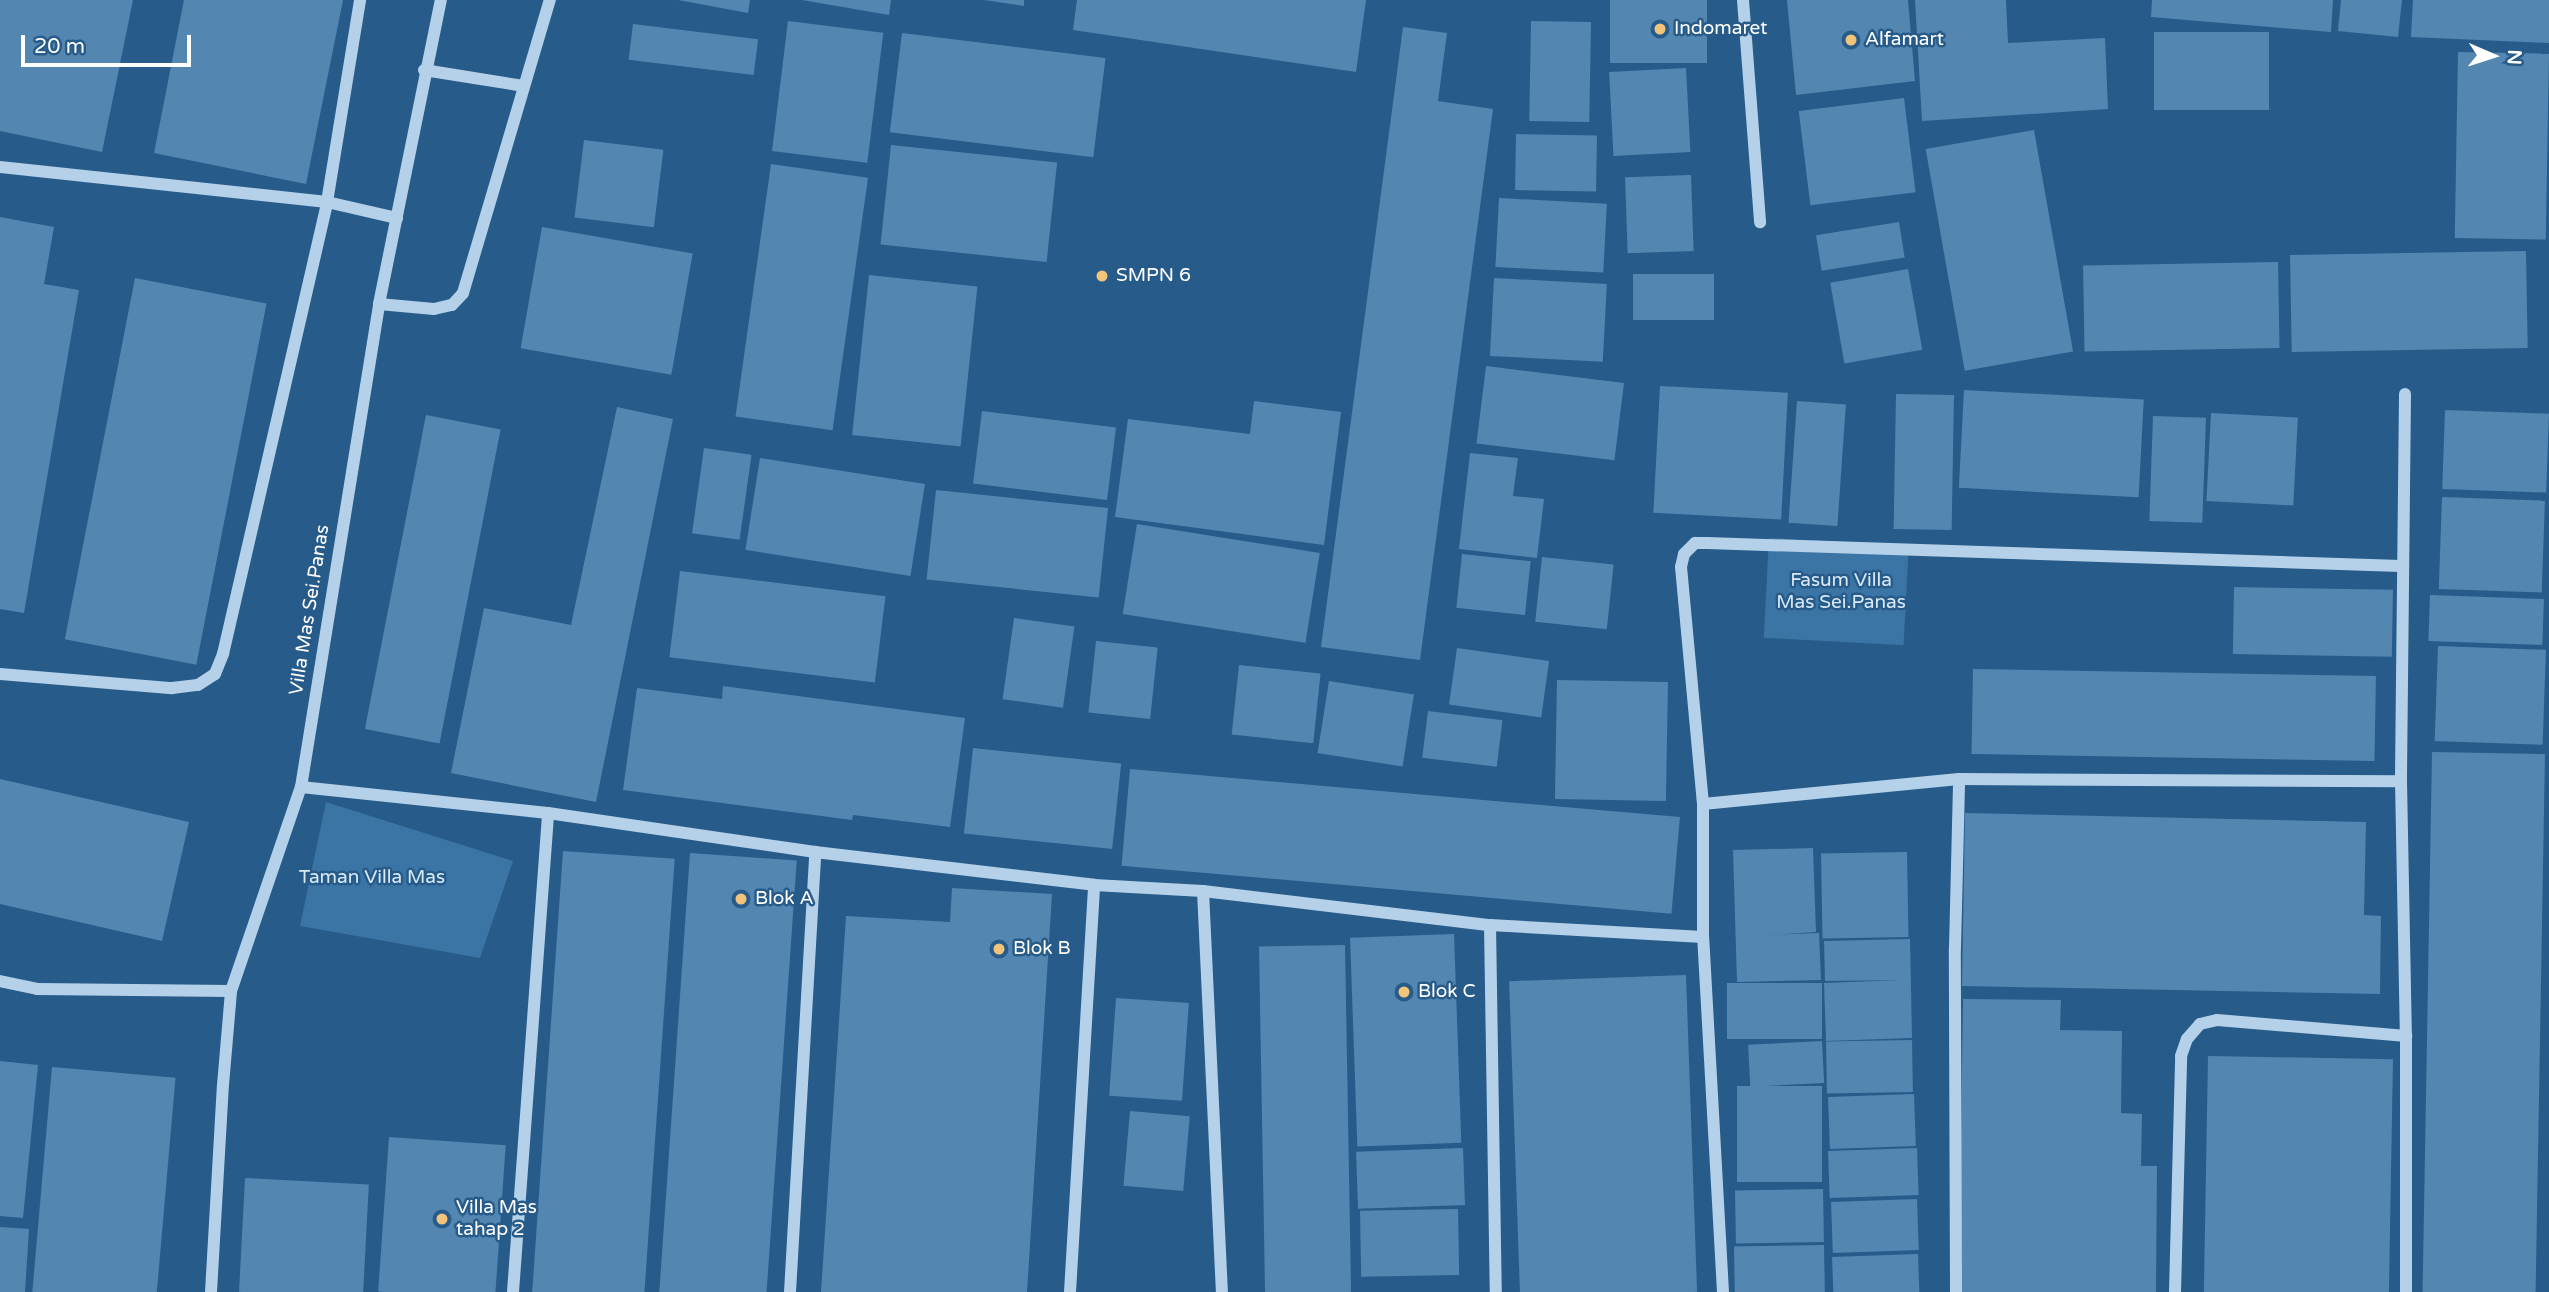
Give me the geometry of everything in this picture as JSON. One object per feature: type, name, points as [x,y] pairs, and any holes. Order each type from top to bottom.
[{"type":"street","points":[[0,674],[172,688],[198,684],[215,674],[223,654],[327,202],[360,0]]},
{"type":"street","name":"Villa Mas Sei.Panas","points":[[211,1292],[222,1085],[231,991],[301,788],[379,304],[424,70],[441,0]]},
{"type":"street","points":[[379,304],[435,309],[452,304],[463,293],[550,0]]},
{"type":"street","points":[[1743,0],[1760,222]]},
{"type":"street","points":[[424,70],[524,86]]},
{"type":"street","points":[[0,167],[327,202],[397,218]]},
{"type":"street","points":[[2405,394],[2401,566],[2401,781],[2406,1036],[2406,1292]]},
{"type":"street","points":[[1723,1292],[1703,937],[1703,804],[1681,567],[1684,554],[1695,543],[2401,566]]},
{"type":"street","points":[[1703,804],[1959,779],[2401,781]]},
{"type":"street","points":[[1956,1292],[1955,948],[1959,779]]},
{"type":"street","points":[[301,788],[548,813],[815,852],[1094,885],[1203,891],[1490,925],[1703,937]]},
{"type":"street","points":[[513,1292],[548,813]]},
{"type":"street","points":[[790,1292],[815,852]]},
{"type":"street","points":[[1070,1292],[1094,885]]},
{"type":"street","points":[[1203,891],[1222,1292]]},
{"type":"street","points":[[1490,925],[1496,1292]]},
{"type":"street","points":[[0,981],[37,989],[231,991]]},
{"type":"street","points":[[2175,1292],[2181,1056],[2187,1039],[2200,1024],[2217,1020],[2406,1036]]},
{"type":"green space","name":"Fasum Villa Mas Sei.Panas","points":[[1769,538],[1909,545],[1904,645],[1764,638]]},
{"type":"green space","name":"Taman Villa Mas","points":[[326,802],[513,861],[480,958],[300,926]]},
{"type":"building","points":[[0,0],[133,0],[102,152],[0,131]]},
{"type":"building","points":[[184,0],[343,0],[306,184],[154,153]]},
{"type":"building","points":[[678,0],[750,0],[748,13]]},
{"type":"building","points":[[802,0],[891,0],[889,15]]},
{"type":"building","points":[[984,0],[1024,0],[1024,6]]},
{"type":"building","points":[[1077,0],[1366,0],[1356,72],[1073,30]]},
{"type":"building","name":"Indomaret","points":[[1610,0],[1707,0],[1707,63],[1610,63]]},
{"type":"building","name":"Alfamart","points":[[1787,0],[1908,0],[1915,81],[1796,95]]},
{"type":"building","points":[[1915,0],[2006,0],[2008,43],[2105,38],[2108,109],[1922,121]]},
{"type":"building","points":[[2152,0],[2333,0],[2331,32],[2151,17]]},
{"type":"building","points":[[2341,0],[2402,0],[2398,37],[2338,31]]},
{"type":"building","points":[[2413,0],[2549,0],[2549,43],[2411,37]]},
{"type":"building","points":[[788,21],[883,33],[867,163],[772,151]]},
{"type":"building","points":[[1531,21],[1591,22],[1589,122],[1529,121]]},
{"type":"building","points":[[633,24],[758,39],[754,75],[629,60]]},
{"type":"building","points":[[1403,27],[1447,33],[1438,101],[1493,109],[1420,660],[1321,647]]},
{"type":"building","points":[[2154,32],[2269,32],[2269,110],[2154,110]]},
{"type":"building","points":[[902,33],[1105,58],[1093,157],[890,132]]},
{"type":"building","points":[[2458,52],[2549,54],[2546,240],[2455,238]]},
{"type":"building","points":[[1686,68],[1690,152],[1614,156],[1609,72]]},
{"type":"building","points":[[1904,98],[1916,192],[1810,205],[1799,111]]},
{"type":"building","points":[[2034,130],[2073,352],[1965,371],[1926,149]]},
{"type":"building","points":[[1516,134],[1597,135],[1596,191],[1515,190]]},
{"type":"building","points":[[584,140],[663,150],[654,227],[574,217]]},
{"type":"building","points":[[891,145],[1057,162],[1047,262],[881,244]]},
{"type":"building","points":[[771,164],[868,178],[833,430],[736,417]]},
{"type":"building","points":[[1691,175],[1694,251],[1628,253],[1625,177]]},
{"type":"building","points":[[1499,198],[1607,204],[1603,273],[1495,267]]},
{"type":"building","points":[[0,217],[54,227],[44,284],[79,290],[24,613],[0,609]]},
{"type":"building","points":[[1899,222],[1905,258],[1822,271],[1816,235]]},
{"type":"building","points":[[542,227],[693,254],[671,375],[521,348]]},
{"type":"building","points":[[2526,251],[2528,348],[2292,352],[2290,255]]},
{"type":"building","points":[[2278,262],[2280,348],[2085,351],[2083,265]]},
{"type":"building","points":[[1908,269],[1922,350],[1844,363],[1830,283]]},
{"type":"building","points":[[1633,274],[1714,274],[1714,320],[1633,320]]},
{"type":"building","points":[[869,275],[977,286],[961,447],[852,435]]},
{"type":"building","points":[[135,278],[267,304],[196,665],[65,639]]},
{"type":"building","points":[[1494,278],[1607,284],[1603,362],[1490,356]]},
{"type":"building","points":[[1486,366],[1624,383],[1614,460],[1476,443]]},
{"type":"building","points":[[1660,386],[1788,393],[1781,520],[1653,513]]},
{"type":"building","points":[[1964,390],[2144,399],[2139,497],[1959,488]]},
{"type":"building","points":[[1896,394],[1954,395],[1952,530],[1894,529]]},
{"type":"building","points":[[1254,401],[1341,412],[1324,545],[1115,517],[1128,419],[1250,434]]},
{"type":"building","points":[[1797,401],[1846,404],[1837,526],[1788,523]]},
{"type":"building","points":[[617,407],[673,419],[596,802],[451,773],[484,608],[571,625]]},
{"type":"building","points":[[2445,410],[2549,414],[2546,493],[2442,489]]},
{"type":"building","points":[[982,411],[1116,427],[1107,500],[973,483]]},
{"type":"building","points":[[2211,413],[2298,418],[2293,505],[2206,501]]},
{"type":"building","points":[[426,415],[501,430],[440,744],[365,729]]},
{"type":"building","points":[[2153,416],[2206,418],[2202,523],[2149,521]]},
{"type":"building","points":[[704,448],[752,455],[740,540],[692,533]]},
{"type":"building","points":[[1470,453],[1518,458],[1513,496],[1544,499],[1537,558],[1459,549]]},
{"type":"building","points":[[760,458],[925,484],[910,576],[745,550]]},
{"type":"building","points":[[936,490],[1108,508],[1099,598],[927,580]]},
{"type":"building","points":[[2442,497],[2545,501],[2542,593],[2439,589]]},
{"type":"building","points":[[1137,524],[1320,553],[1305,643],[1123,614]]},
{"type":"building","points":[[1462,554],[1531,561],[1525,615],[1456,608]]},
{"type":"building","points":[[1542,557],[1614,565],[1607,629],[1535,622]]},
{"type":"building","points":[[680,571],[885,596],[875,683],[669,657]]},
{"type":"building","points":[[2234,587],[2393,590],[2392,657],[2233,654]]},
{"type":"building","points":[[2430,595],[2544,599],[2542,645],[2428,641]]},
{"type":"building","points":[[1014,618],[1074,626],[1063,708],[1003,699]]},
{"type":"building","points":[[1096,641],[1158,647],[1150,719],[1088,713]]},
{"type":"building","points":[[2438,646],[2546,650],[2543,745],[2435,741]]},
{"type":"building","points":[[1457,648],[1549,661],[1541,717],[1449,704]]},
{"type":"building","points":[[1239,665],[1321,674],[1313,743],[1232,735]]},
{"type":"building","points":[[1973,669],[2376,676],[2374,761],[1972,754]]},
{"type":"building","points":[[1557,680],[1668,682],[1666,801],[1555,799]]},
{"type":"building","points":[[1329,681],[1414,694],[1403,767],[1318,753]]},
{"type":"building","points":[[723,686],[965,718],[950,827],[853,815],[852,820],[623,790],[637,688],[722,699]]},
{"type":"building","points":[[1428,711],[1502,720],[1497,767],[1422,758]]},
{"type":"building","points":[[973,748],[1121,764],[1112,849],[964,834]]},
{"type":"building","points":[[2432,752],[2545,754],[2536,1292],[2423,1292]]},
{"type":"building","points":[[1130,769],[1680,817],[1671,914],[1122,866]]},
{"type":"building","points":[[0,779],[189,822],[162,941],[0,904]]},
{"type":"building","points":[[1965,813],[2366,822],[2364,915],[2381,916],[2380,994],[1962,986]]},
{"type":"building","points":[[1813,848],[1816,932],[1768,935],[1819,933],[1821,980],[1737,982],[1733,850]]},
{"type":"building","points":[[563,851],[675,859],[644,1292],[532,1292]]},
{"type":"building","points":[[1907,852],[1908,937],[1822,938],[1821,854]]},
{"type":"building","points":[[690,853],[797,860],[767,1292],[659,1292]]},
{"type":"building","points":[[952,888],[1052,894],[1027,1292],[821,1292],[846,916],[950,922]]},
{"type":"building","points":[[1454,934],[1461,1143],[1357,1147],[1350,938]]},
{"type":"building","points":[[1910,939],[1912,1038],[1826,1041],[1824,983],[1901,980],[1825,981],[1824,941]]},
{"type":"building","points":[[1345,945],[1351,1292],[1265,1292],[1259,947]]},
{"type":"building","points":[[1686,975],[1697,1292],[1520,1292],[1509,981]]},
{"type":"building","points":[[1727,983],[1822,983],[1822,1039],[1727,1039]]},
{"type":"building","points":[[1116,998],[1189,1003],[1182,1101],[1109,1096]]},
{"type":"building","points":[[1963,999],[2061,1000],[2060,1030],[2122,1031],[2121,1113],[2142,1114],[2141,1166],[2157,1166],[2156,1292],[1959,1292]]},
{"type":"building","points":[[1912,1040],[1913,1092],[1827,1093],[1826,1042]]},
{"type":"building","points":[[1822,1041],[1824,1083],[1750,1087],[1748,1045]]},
{"type":"building","points":[[2208,1056],[2393,1059],[2389,1292],[2204,1292]]},
{"type":"building","points":[[0,1061],[38,1065],[23,1218],[0,1216]]},
{"type":"building","points":[[52,1067],[176,1078],[157,1292],[32,1292]]},
{"type":"building","points":[[1737,1086],[1822,1086],[1822,1182],[1737,1182]]},
{"type":"building","points":[[1914,1094],[1916,1146],[1830,1149],[1828,1097]]},
{"type":"building","points":[[1130,1111],[1190,1116],[1183,1191],[1123,1186]]},
{"type":"building","name":"Villa Mas tahap 2","points":[[389,1137],[506,1145],[495,1292],[378,1292]]},
{"type":"building","points":[[1463,1148],[1465,1205],[1358,1209],[1356,1152]]},
{"type":"building","points":[[1917,1148],[1919,1195],[1830,1198],[1828,1151]]},
{"type":"building","points":[[245,1178],[369,1184],[363,1292],[239,1292]]},
{"type":"building","points":[[1823,1189],[1824,1242],[1736,1244],[1735,1191]]},
{"type":"building","points":[[1917,1199],[1919,1250],[1833,1253],[1831,1202]]},
{"type":"building","points":[[1458,1209],[1459,1275],[1361,1277],[1360,1211]]},
{"type":"building","points":[[0,1227],[29,1229],[25,1292],[0,1292]]},
{"type":"building","points":[[1824,1245],[1825,1292],[1735,1292],[1734,1247]]},
{"type":"building","points":[[1918,1254],[1919,1292],[1833,1292],[1832,1257]]},
{"type":"place","name":"Indomaret","points":[[1660,29]]},
{"type":"place","name":"Alfamart","points":[[1851,40]]},
{"type":"place","name":"SMPN 6","points":[[1102,276]]},
{"type":"place","name":"Blok A","points":[[741,899]]},
{"type":"place","name":"Blok B","points":[[999,949]]},
{"type":"place","name":"Blok C","points":[[1404,992]]},
{"type":"place","name":"Villa Mas tahap 2","points":[[442,1219]]}]
